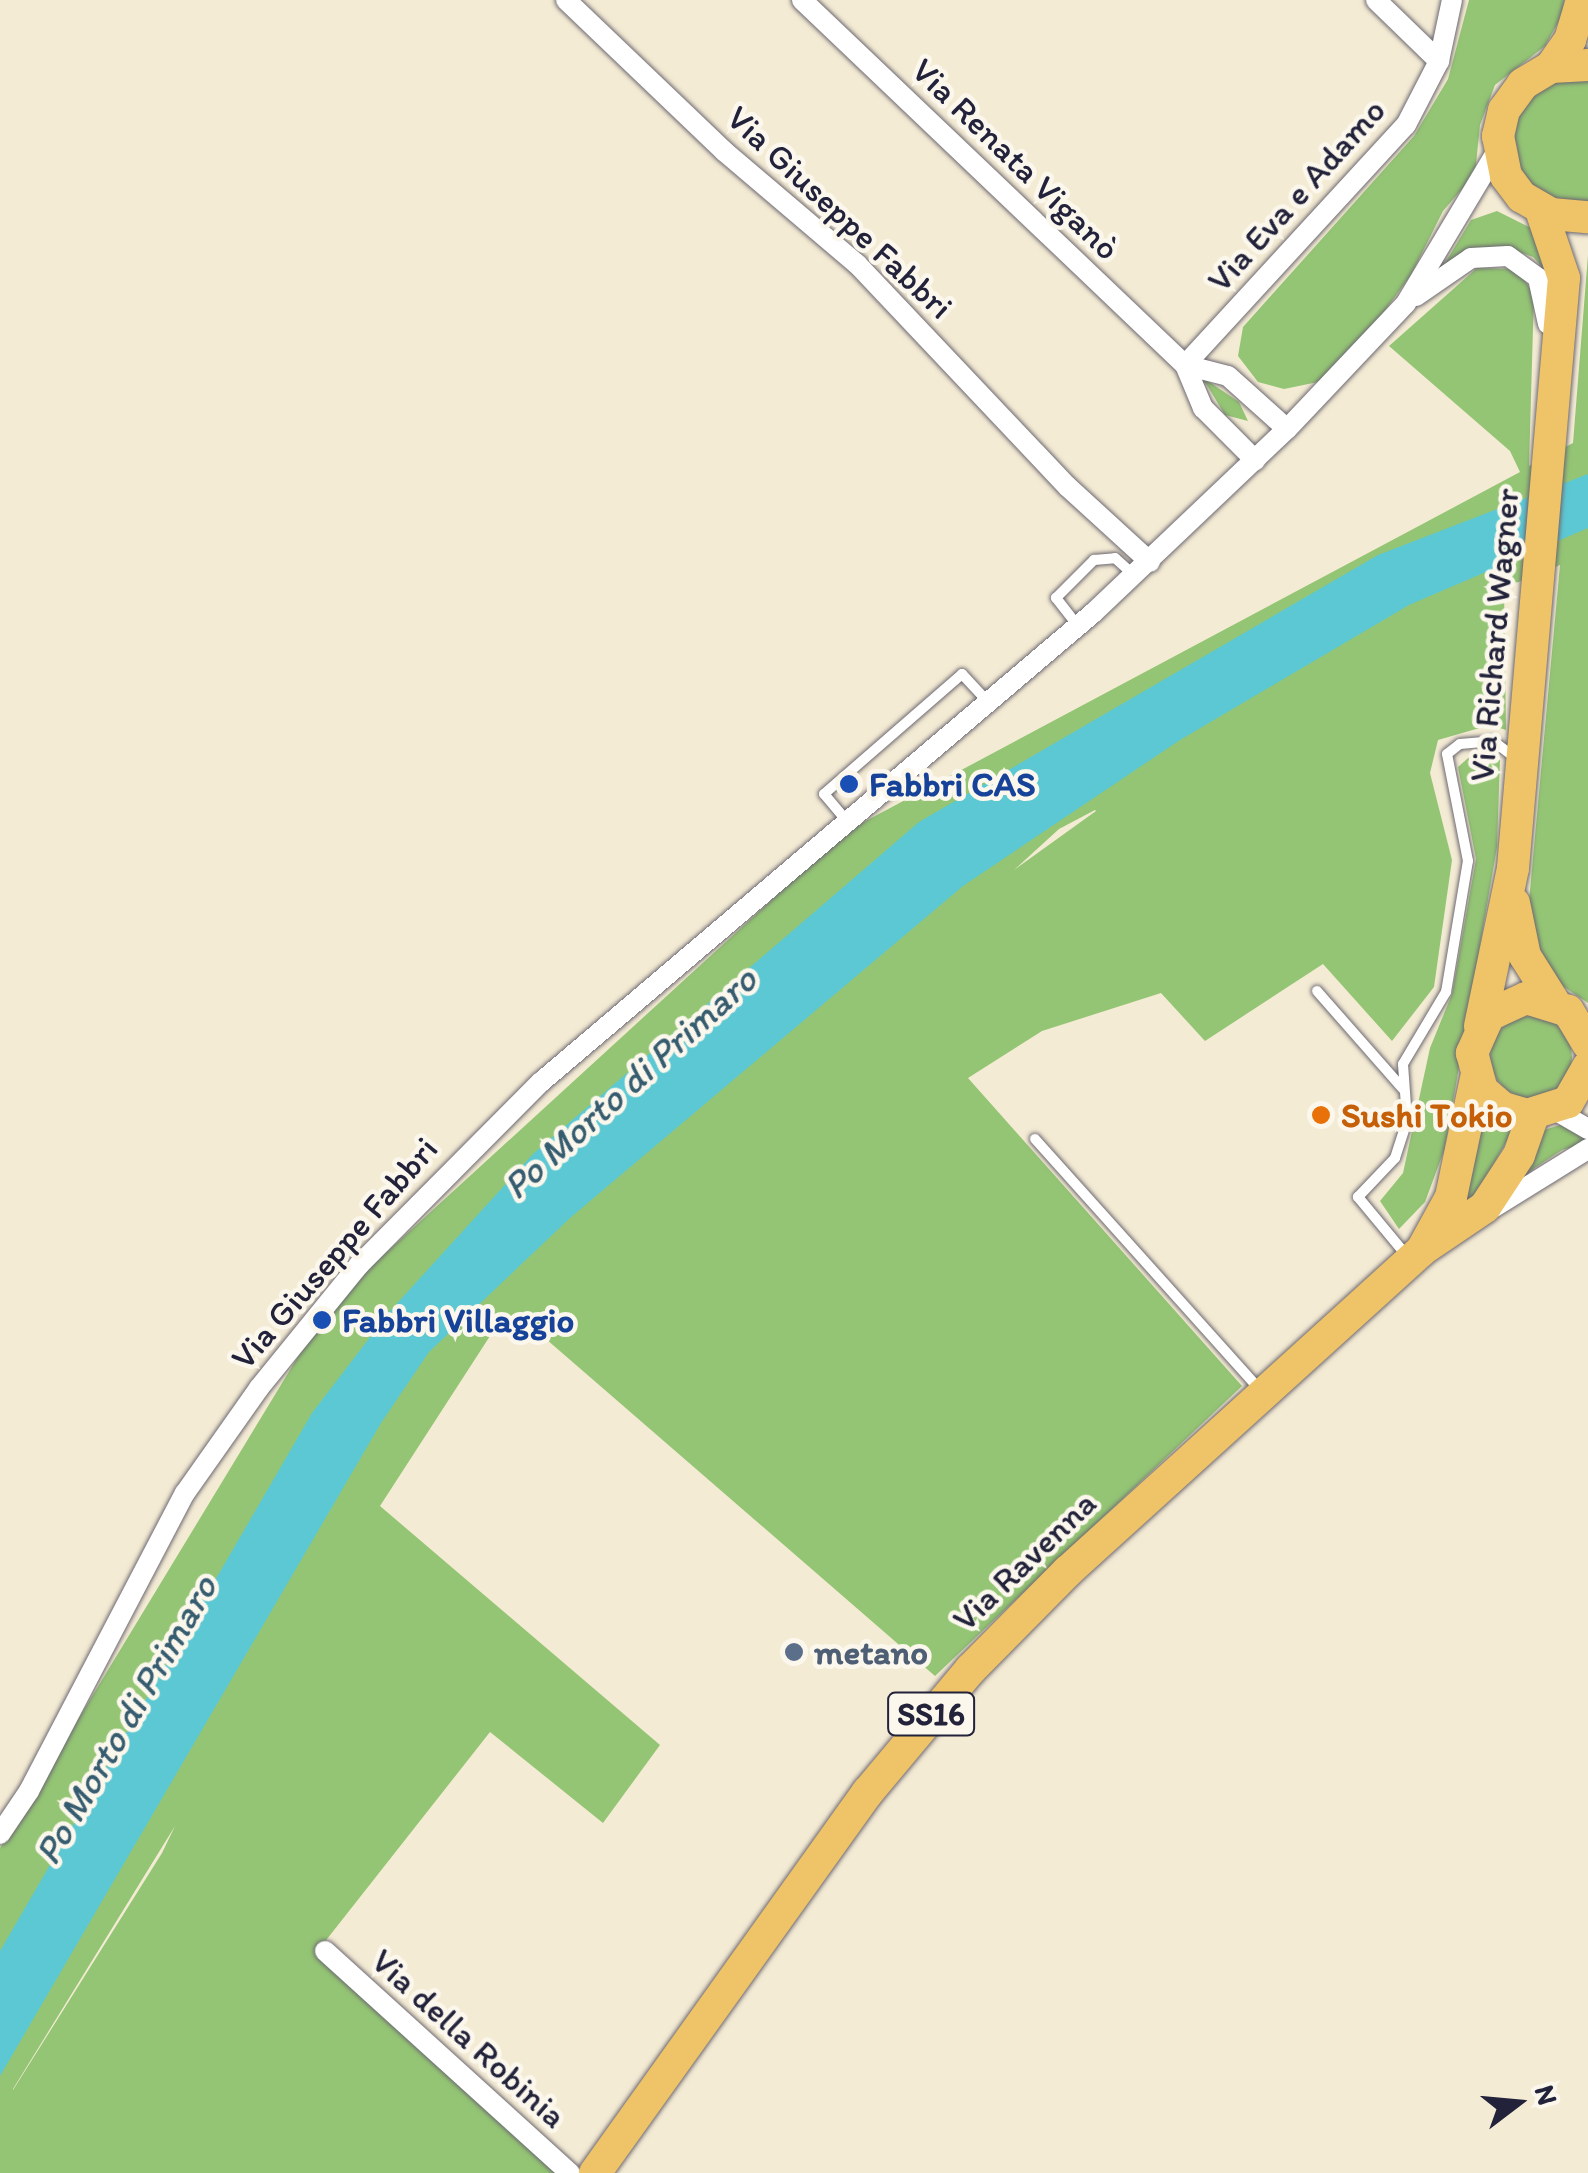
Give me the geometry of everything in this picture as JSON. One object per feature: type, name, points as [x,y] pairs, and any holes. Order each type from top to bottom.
[{"type":"main road","points":[[1584,0],[1588,8]]},
{"type":"main road","points":[[1498,150],[1509,100],[1550,67],[1570,40],[1584,0]]},
{"type":"main road","points":[[1550,67],[1588,64]]},
{"type":"main road","name":"Via Richard Wagner","points":[[1498,150],[1531,203],[1564,278]]},
{"type":"main road","points":[[1531,203],[1588,216]]},
{"type":"main road","name":"Via Richard Wagner","points":[[1480,1026],[1513,868],[1542,577],[1564,278],[1588,229]]},
{"type":"main road","name":"Via Richard Wagner","points":[[1513,868],[1517,935],[1534,978],[1554,1002]]},
{"type":"main road","points":[[1480,1026],[1510,1002],[1554,1002],[1578,1022],[1588,1044]]},
{"type":"main road","name":"Via Ravenna","points":[[1416,1255],[1450,1197],[1476,1078],[1472,1052],[1480,1026]]},
{"type":"main road","points":[[1476,1078],[1504,1108],[1544,1112]]},
{"type":"main road","name":"Via Ravenna","points":[[595,2173],[928,1718],[1068,1571],[1416,1255],[1456,1230],[1505,1180],[1544,1112],[1586,1080]]},
{"type":"street","name":"Via Giuseppe Fabbri","points":[[566,0],[724,151],[857,264],[1142,569]]},
{"type":"street","name":"Via Renata Viganò","points":[[802,0],[1186,364],[1204,408],[1255,460]]},
{"type":"street","points":[[1376,0],[1438,61]]},
{"type":"street","name":"Via Eva e Adamo","points":[[1186,364],[1386,151],[1438,61],[1452,0]]},
{"type":"street","name":"Via Giuseppe Fabbri","points":[[0,1834],[29,1791],[185,1493],[320,1310],[499,1120],[1078,626],[1287,429],[1406,303],[1498,150]]},
{"type":"street","points":[[1467,204],[1531,203]]},
{"type":"street","name":"Via Richard Wagner","points":[[1406,303],[1471,258],[1498,254],[1526,264],[1545,298],[1554,408]]},
{"type":"street","name":"Via Renata Viganò","points":[[1186,364],[1228,376],[1287,429]]},
{"type":"street","points":[[1544,1112],[1588,1129]]},
{"type":"street","points":[[1456,1230],[1588,1150]]},
{"type":"street","name":"Via della Robinia","points":[[325,1951],[570,2173]]},
{"type":"lane","points":[[1078,626],[1056,598],[1094,560],[1116,558],[1142,569]]},
{"type":"lane","points":[[846,820],[824,794],[962,674],[986,701]]},
{"type":"lane","points":[[1416,1255],[1358,1196],[1395,1158],[1407,1120],[1403,1064],[1446,992],[1468,860],[1447,754],[1460,744],[1494,741],[1523,769]]},
{"type":"lane","points":[[1317,992],[1404,1090]]},
{"type":"lane","points":[[1035,1138],[1264,1396]]},
{"type":"green space","points":[[1469,0],[1564,0],[1563,14],[1545,46],[1495,85],[1480,125],[1475,174],[1443,211],[1411,275],[1375,324],[1318,382],[1284,389],[1258,382],[1238,356],[1243,327],[1414,136],[1448,79]]},
{"type":"green space","points":[[1588,77],[1588,204],[1566,205],[1530,188],[1510,148],[1519,106],[1554,79]]},
{"type":"green space","points":[[1497,211],[1535,230],[1545,270],[1533,257],[1503,246],[1482,248],[1442,268],[1471,220]]},
{"type":"green space","points":[[1588,255],[1588,1003],[1540,971],[1529,901],[1560,565],[1504,588],[1506,730],[1490,725],[1438,740],[1430,773],[1452,860],[1434,987],[1392,1041],[1323,964],[1205,1041],[1161,993],[1042,1031],[968,1078],[1242,1386],[935,1676],[516,1313],[490,1336],[380,1506],[660,1745],[603,1823],[490,1732],[316,1953],[555,2173],[0,2173],[0,1848],[330,1304],[847,831],[1520,472],[1510,451],[1389,346],[1477,268],[1517,269],[1534,294],[1529,466],[1573,443]],"holes":[[[1096,811],[1014,870],[1059,829]],[[175,1826],[162,1853],[13,2090],[13,2089]]]},
{"type":"green space","points":[[1202,377],[1239,402],[1248,421],[1225,415]]},
{"type":"green space","points":[[1476,751],[1500,760],[1497,847],[1445,1148],[1425,1202],[1399,1229],[1380,1201],[1403,1173],[1430,1048],[1452,994],[1476,859],[1458,767]]},
{"type":"green space","points":[[1531,1016],[1547,1019],[1560,1028],[1569,1041],[1569,1073],[1560,1086],[1547,1095],[1531,1098],[1515,1095],[1502,1086],[1493,1073],[1490,1057],[1493,1041],[1502,1028],[1515,1019]]},
{"type":"green space","points":[[1484,1111],[1515,1127],[1471,1203],[1459,1205]]},
{"type":"green space","points":[[1563,1124],[1588,1136],[1588,1143],[1562,1150],[1521,1177],[1541,1131]]},
{"type":"water","name":"Po Morto di Primaro","points":[[1588,474],[1588,528],[1409,605],[1180,740],[963,886],[570,1218],[429,1352],[381,1423],[0,2076],[0,1951],[312,1413],[390,1311],[534,1153],[919,822],[1378,555]]},
{"type":"place","name":"Fabbri CAS","points":[[849,784]]},
{"type":"place","name":"Sushi Tokio","points":[[1321,1115]]},
{"type":"place","name":"Fabbri Villaggio","points":[[322,1320]]},
{"type":"place","name":"metano","points":[[794,1652]]}]
